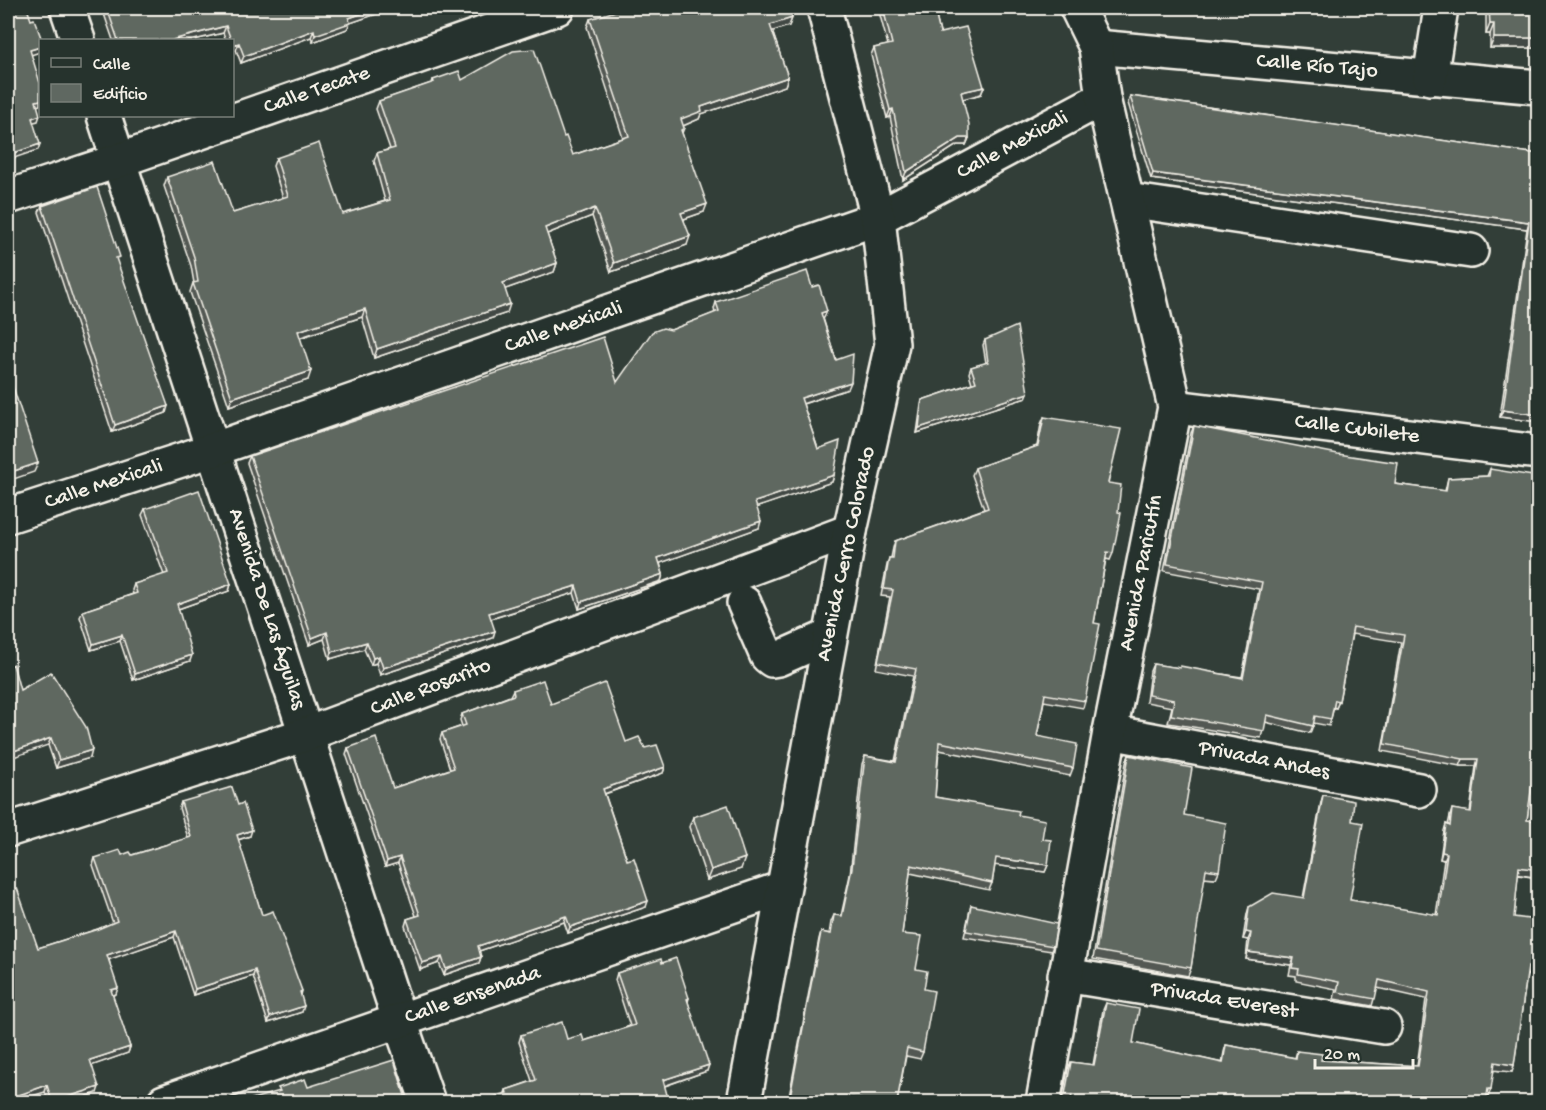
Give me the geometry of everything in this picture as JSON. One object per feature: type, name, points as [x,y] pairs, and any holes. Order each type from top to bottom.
[{"type":"street","points":[[67,8],[78,39]]},
{"type":"street","name":"Calle Tecate","points":[[8,197],[557,8]]},
{"type":"street","name":"Avenida Cerro Colorado","points":[[744,1102],[850,531],[892,344],[878,218],[824,8]]},
{"type":"street","name":"Avenida Paricutín","points":[[1043,1102],[1110,732],[1175,407],[1103,98],[1096,47],[1077,8]]},
{"type":"street","points":[[1430,78],[1441,8]]},
{"type":"street","name":"Calle Río Tajo","points":[[1096,47],[1539,87]]},
{"type":"street","name":"Calle Mexicali","points":[[8,516],[212,450],[878,218],[1103,98]]},
{"type":"street","name":"Avenida De Las Águilas","points":[[104,117],[428,1102]]},
{"type":"street","points":[[1127,200],[1471,251]]},
{"type":"street","name":"Calle Cubilete","points":[[1175,407],[1539,452]]},
{"type":"street","name":"Calle Rosarito","points":[[8,830],[307,734],[850,531]]},
{"type":"street","points":[[744,603],[767,656],[772,660],[830,636]]},
{"type":"street","name":"Privada Andes","points":[[1110,732],[1419,790]]},
{"type":"street","name":"Calle Ensenada","points":[[164,1102],[783,888]]},
{"type":"street","name":"Privada Everest","points":[[1065,975],[1384,1027]]},
{"type":"building","points":[[8,8],[27,8],[42,39],[39,39],[39,47],[30,50],[39,80],[39,100],[36,101],[39,115],[32,118],[40,144],[8,155]]},
{"type":"building","points":[[107,8],[377,8],[349,18],[350,23],[315,35],[314,30],[244,56],[239,43],[234,45],[234,39],[231,39],[226,26],[176,39],[118,39]]},
{"type":"building","points":[[625,8],[789,8],[792,18],[770,25],[788,77],[701,107],[702,111],[681,119],[684,128],[681,130],[707,204],[681,213],[690,236],[614,263],[595,208],[545,228],[557,263],[503,283],[510,304],[377,349],[365,309],[298,331],[311,371],[232,398],[193,283],[198,282],[194,257],[167,177],[215,161],[233,213],[288,196],[276,158],[319,143],[343,214],[390,200],[377,153],[395,148],[379,101],[459,71],[462,80],[513,51],[534,49],[564,137],[566,136],[573,155],[629,136],[590,19]]},
{"type":"building","points":[[883,8],[934,8],[940,33],[966,27],[984,87],[961,92],[969,124],[969,138],[960,138],[906,172],[893,109],[890,110],[874,48],[892,44]]},
{"type":"building","points":[[1489,8],[1539,8],[1539,38],[1494,38],[1494,24],[1490,24]]},
{"type":"building","points":[[1130,96],[1539,154],[1539,415],[1503,410],[1529,222],[1153,173]]},
{"type":"building","points":[[97,187],[120,257],[116,258],[168,406],[115,425],[42,206]]},
{"type":"building","points":[[807,271],[812,287],[819,285],[827,311],[821,313],[836,360],[853,354],[851,382],[801,398],[818,449],[840,441],[834,475],[755,502],[761,521],[658,558],[663,574],[581,602],[576,586],[489,613],[495,631],[383,668],[379,656],[373,658],[367,642],[332,652],[327,632],[312,638],[250,456],[603,337],[617,382],[652,332],[663,328],[671,330],[719,311],[716,302]]},
{"type":"building","points":[[1017,326],[1028,393],[919,428],[922,400],[976,382],[971,367],[988,362],[985,340]]},
{"type":"building","points":[[8,372],[38,463],[8,473]]},
{"type":"building","points":[[1044,417],[1121,429],[1108,483],[1121,485],[1118,512],[1121,513],[1113,553],[1107,552],[1094,623],[1100,624],[1085,701],[1045,694],[1037,736],[1077,744],[1073,768],[939,742],[935,797],[1019,811],[1018,815],[1045,820],[1042,839],[1051,840],[1048,865],[996,858],[992,883],[911,865],[902,934],[922,936],[916,969],[927,971],[924,989],[934,991],[923,1052],[907,1048],[897,1102],[852,1098],[851,1102],[789,1102],[821,932],[831,934],[834,915],[842,916],[852,868],[865,756],[896,762],[916,669],[878,662],[893,590],[884,589],[889,558],[893,558],[895,541],[988,508],[975,468],[1038,446]]},
{"type":"building","points":[[1194,426],[1338,454],[1398,463],[1395,484],[1446,491],[1448,478],[1489,476],[1490,469],[1539,477],[1539,759],[1535,762],[1527,820],[1539,821],[1539,870],[1519,867],[1514,917],[1537,920],[1514,1065],[1495,1062],[1491,1089],[1488,1089],[1486,1102],[1070,1102],[1072,1095],[1065,1094],[1071,1062],[1094,1065],[1106,1003],[1139,1009],[1133,1043],[1223,1063],[1226,1045],[1296,1058],[1297,1051],[1322,1054],[1321,1060],[1418,1066],[1429,992],[1379,980],[1375,999],[1337,992],[1339,982],[1298,974],[1299,969],[1292,968],[1294,958],[1248,952],[1251,933],[1246,932],[1249,907],[1273,893],[1304,898],[1323,795],[1354,801],[1352,821],[1363,823],[1350,900],[1438,915],[1447,853],[1442,852],[1446,824],[1450,826],[1452,809],[1471,812],[1478,759],[1463,759],[1384,744],[1404,635],[1353,627],[1339,701],[1335,700],[1331,719],[1315,716],[1313,726],[1267,715],[1264,731],[1171,715],[1174,700],[1148,695],[1153,664],[1180,668],[1180,666],[1243,678],[1262,582],[1167,564]]},
{"type":"building","points":[[199,490],[231,584],[177,604],[192,655],[135,674],[122,635],[93,644],[83,611],[137,593],[134,584],[168,573],[145,509]]},
{"type":"building","points":[[8,655],[11,666],[13,664],[20,690],[51,672],[86,727],[92,750],[59,760],[51,738],[8,753]]},
{"type":"building","points":[[543,680],[551,704],[605,683],[626,742],[639,737],[645,748],[657,745],[665,767],[603,789],[627,860],[634,858],[648,901],[570,927],[566,916],[478,946],[481,957],[446,969],[442,957],[422,963],[407,919],[420,915],[400,857],[387,861],[348,748],[376,738],[393,788],[454,768],[442,733],[466,725],[462,714],[514,695],[513,690]]},
{"type":"building","points":[[1129,755],[1192,768],[1184,815],[1226,823],[1219,871],[1206,869],[1191,968],[1096,951]]},
{"type":"building","points":[[232,787],[238,805],[243,803],[252,830],[237,835],[262,915],[273,911],[302,991],[300,992],[304,1006],[270,1017],[255,970],[195,989],[176,931],[107,955],[118,988],[111,990],[130,1047],[90,1060],[99,1087],[52,1102],[47,1085],[8,1099],[8,891],[17,888],[38,948],[117,921],[95,858],[120,850],[122,855],[130,852],[132,855],[191,837],[181,802]]},
{"type":"building","points":[[728,805],[745,858],[711,870],[693,817]]},
{"type":"building","points":[[971,905],[1057,924],[1053,946],[966,931]]},
{"type":"building","points":[[676,958],[709,1065],[663,1080],[669,1102],[477,1102],[507,1093],[506,1090],[536,1080],[521,1035],[562,1022],[567,1039],[582,1035],[584,1041],[635,1025],[617,973],[661,959],[662,963]]},
{"type":"building","points":[[394,1060],[407,1102],[253,1102],[252,1099],[280,1091],[278,1088],[305,1079],[308,1087]]}]
